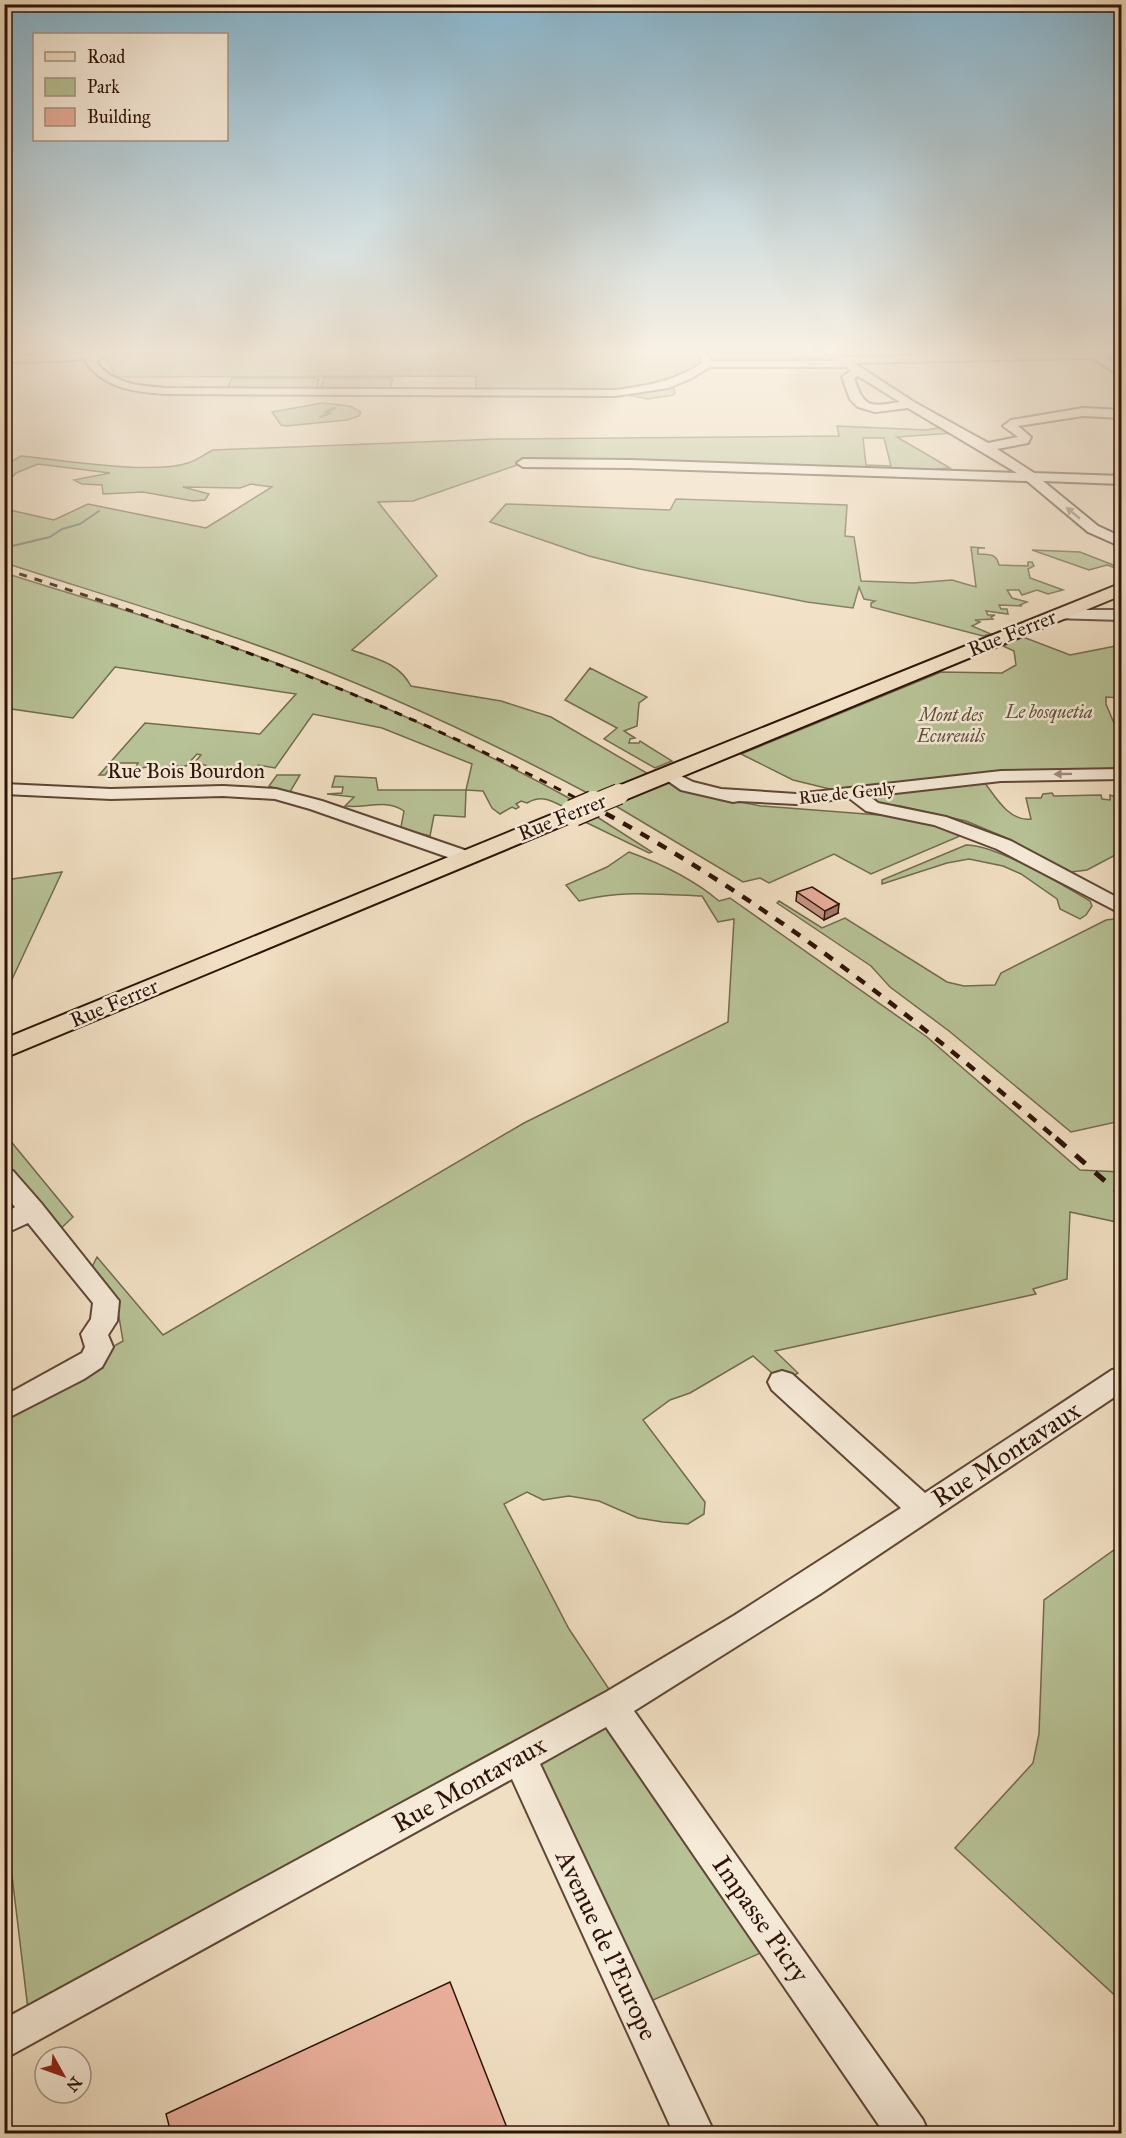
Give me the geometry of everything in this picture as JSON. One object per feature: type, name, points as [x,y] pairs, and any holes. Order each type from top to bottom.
[{"type":"main road","name":"Rue Ferrer","points":[[4,1049],[1122,588]]},
{"type":"street","points":[[992,451],[1030,477],[1093,529],[1122,543]]},
{"type":"street","points":[[523,463],[719,466],[1122,480]]},
{"type":"street","points":[[1057,615],[1122,615]]},
{"type":"street","points":[[668,774],[687,786],[719,794]]},
{"type":"street","name":"Rue de Genly","points":[[719,794],[788,799],[845,795],[1002,776],[1122,774]]},
{"type":"street","name":"Rue Bois Bourdon","points":[[4,789],[111,794],[224,791],[265,793],[307,802],[466,857]]},
{"type":"street","name":"Rue de Genly","points":[[719,794],[766,804],[911,815]]},
{"type":"street","points":[[865,811],[843,804],[845,795],[872,807],[974,832],[1004,845],[1122,908]]},
{"type":"street","points":[[4,1176],[106,1301],[104,1320],[94,1334],[99,1347],[92,1360],[4,1409]]},
{"type":"street","points":[[4,1225],[32,1209]]},
{"type":"street","name":"Rue Montavaux","points":[[4,2040],[611,1706],[774,1609],[921,1509],[1122,1378]]},
{"type":"street","name":"Rue Montavaux","points":[[782,1382],[921,1509]]},
{"type":"street","name":"Impasse Picry","points":[[611,1706],[909,2133]]},
{"type":"street","name":"Avenue de l'Europe","points":[[519,1756],[695,2133]]},
{"type":"green space","points":[[212,451],[864,451],[866,465],[891,466],[887,451],[921,451],[950,468],[936,469],[935,472],[523,463],[413,501],[378,502],[437,576],[352,650],[393,666],[411,686],[501,701],[551,717],[650,775],[597,798],[452,726],[341,677],[229,635],[5,563],[5,509],[54,520],[88,504],[206,528],[272,487],[251,484],[240,488],[183,487],[209,494],[205,500],[193,501],[143,492],[103,494],[102,485],[82,484],[74,480],[110,473],[38,464],[16,473],[5,485],[4,462],[9,463],[21,456],[106,466],[152,468],[188,463]]},
{"type":"green space","points":[[676,499],[847,505],[845,536],[854,537],[861,581],[913,583],[952,580],[976,587],[971,547],[985,548],[978,548],[978,554],[994,557],[999,565],[1028,566],[1028,562],[1032,562],[1034,566],[1028,569],[1030,578],[1063,590],[1048,594],[1037,590],[1022,595],[1019,590],[1007,590],[1012,598],[1027,602],[1020,605],[1022,606],[999,605],[1001,609],[1007,609],[1008,614],[986,611],[988,615],[995,615],[991,617],[993,619],[975,620],[980,622],[972,626],[991,634],[983,636],[871,607],[871,603],[875,601],[864,599],[859,587],[853,608],[807,602],[640,569],[589,556],[490,522],[506,504],[670,510]]},
{"type":"green space","points":[[1032,550],[1080,552],[1121,568],[1121,570],[1107,565],[1089,570]]},
{"type":"green space","points":[[5,573],[126,610],[311,677],[474,749],[580,804],[568,809],[543,799],[527,803],[521,801],[516,804],[519,807],[516,809],[512,807],[500,814],[492,808],[483,791],[466,790],[472,764],[382,728],[313,714],[275,768],[258,765],[255,769],[222,767],[214,774],[209,773],[214,768],[195,762],[201,755],[197,754],[186,766],[170,766],[165,770],[156,770],[150,774],[153,769],[146,767],[134,770],[138,763],[114,763],[105,775],[99,775],[145,723],[260,734],[296,694],[115,667],[73,718],[5,708]]},
{"type":"green space","name":"Le bosquetia","points":[[1023,637],[1070,655],[1121,645],[1121,698],[1106,697],[1106,704],[1121,740],[1121,768],[1008,772],[838,791],[793,780],[741,754],[941,672],[1002,673],[1016,665],[1014,651],[1003,646]]},
{"type":"green space","points":[[590,668],[647,697],[639,703],[637,726],[624,731],[635,738],[630,739],[629,743],[640,741],[672,761],[655,768],[604,739],[617,728],[565,700]]},
{"type":"green space","points":[[277,775],[300,775],[290,792],[271,789],[272,787],[269,786]]},
{"type":"green space","points":[[335,776],[376,778],[378,790],[466,790],[465,817],[434,815],[430,836],[403,829],[401,827],[404,811],[397,807],[383,804],[345,806],[354,797],[327,794],[342,793],[343,787],[332,787]]},
{"type":"green space","points":[[670,781],[704,793],[749,804],[905,817],[967,833],[871,874],[834,854],[769,883],[760,878],[743,882],[614,805]]},
{"type":"green space","points":[[985,783],[1004,808],[1023,819],[1031,819],[1026,798],[1041,798],[1043,794],[1052,793],[1054,796],[1101,795],[1102,799],[1110,800],[1110,795],[1121,798],[1121,852],[1087,870],[1071,872],[1004,837],[966,821],[900,806],[879,804],[875,799],[879,795]]},
{"type":"green space","points":[[594,815],[652,852],[649,853],[581,820]]},
{"type":"green space","points":[[966,845],[994,851],[1011,858],[1090,901],[1092,906],[1080,919],[1060,909],[1057,899],[1021,874],[1003,866],[969,859],[947,863],[882,884],[882,880]]},
{"type":"green space","points":[[629,852],[676,872],[719,901],[730,898],[927,1037],[1080,1170],[1121,1172],[1121,1223],[1070,1212],[1067,1279],[1033,1289],[1036,1294],[775,1351],[798,1373],[782,1382],[753,1356],[690,1393],[670,1400],[643,1420],[705,1502],[704,1514],[688,1524],[638,1518],[599,1501],[569,1496],[543,1500],[527,1492],[504,1504],[569,1629],[779,1945],[637,2007],[519,1756],[30,2026],[4,1809],[4,1409],[123,1341],[118,1311],[90,1271],[97,1257],[163,1335],[524,1123],[728,1022],[734,919],[718,922],[702,896],[624,894],[579,901],[566,885],[607,867]]},
{"type":"green space","points":[[62,872],[8,988],[5,989],[5,880]]},
{"type":"green space","points":[[779,901],[822,928],[845,918],[947,982],[964,986],[995,985],[1001,973],[1106,920],[1121,918],[1121,1121],[1071,1132],[949,1031],[890,987],[871,966],[777,903]]},
{"type":"green space","points":[[4,1133],[73,1217],[57,1232],[5,1168]]},
{"type":"green space","points":[[1121,1545],[1121,2001],[955,1848],[1033,1763],[1039,1734],[1044,1600]]},
{"type":"building","points":[[812,887],[839,904],[825,911],[797,892]]},
{"type":"building","points":[[450,1982],[509,2133],[171,2133],[166,2114]]},
{"type":"waterway","points":[[8,547],[50,537],[62,529],[80,524],[99,511]]},
{"type":"railway","points":[[4,569],[80,593],[303,674],[448,736],[591,806]]},
{"type":"railway","points":[[588,804],[713,877],[832,959],[947,1047],[1058,1140]]},
{"type":"railway","points":[[1056,1138],[1122,1196]]},
{"type":"park label","name":"Mont des Ecureuils","points":[[951,725]]}]
